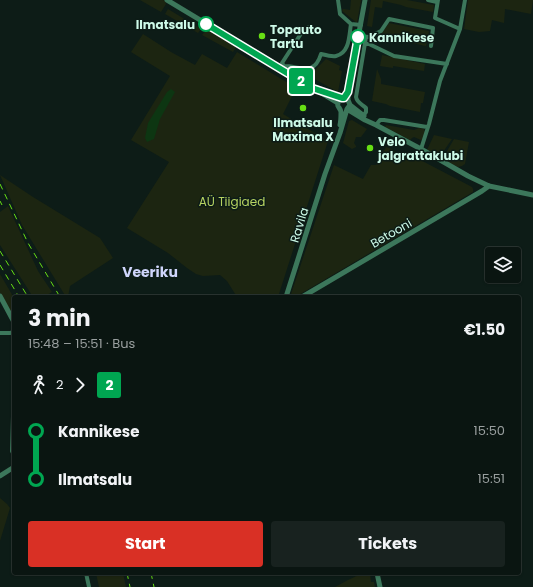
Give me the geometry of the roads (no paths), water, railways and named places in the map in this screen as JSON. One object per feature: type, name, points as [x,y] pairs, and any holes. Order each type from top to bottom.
[{"type":"street","points":[[167,0],[283,68],[343,110],[346,102]]},
{"type":"street","points":[[338,0],[340,14],[351,24],[361,25]]},
{"type":"street","name":"Ravila","points":[[330,159],[343,123],[365,0]]},
{"type":"street","points":[[428,0],[438,1],[431,46]]},
{"type":"street","points":[[421,150],[440,81],[460,29],[465,0]]},
{"type":"street","points":[[435,18],[460,29]]},
{"type":"street","points":[[359,36],[369,37],[381,31],[389,19],[433,28]]},
{"type":"street","points":[[283,68],[290,66],[307,69],[318,62],[320,54],[335,56],[343,52],[347,47],[351,24]]},
{"type":"street","points":[[283,68],[282,63],[302,32],[309,27]]},
{"type":"street","points":[[363,116],[366,112],[366,108],[360,104],[356,97],[366,37]]},
{"type":"street","points":[[365,44],[369,44],[394,56],[447,64]]},
{"type":"street","points":[[356,48],[364,49]]},
{"type":"street","points":[[349,86],[358,87]]},
{"type":"street","points":[[312,88],[346,102],[376,125]]},
{"type":"street","points":[[339,106],[339,100],[346,102],[365,120],[489,186],[531,195]]},
{"type":"street","name":"Ravila","points":[[287,295],[341,120],[339,106]]},
{"type":"street","points":[[376,125],[380,120],[384,120],[427,127]]},
{"type":"street","name":"Betooni","points":[[305,295],[489,186]]},
{"type":"street","points":[[0,296],[12,318]]},
{"type":"street","points":[[0,333],[12,332]]},
{"type":"street","points":[[0,476],[12,468]]},
{"type":"street","points":[[86,575],[89,587]]},
{"type":"street","points":[[377,575],[380,587]]},
{"type":"railway","points":[[0,184],[28,243],[59,295]]},
{"type":"railway","points":[[0,201],[2,205]]},
{"type":"railway","points":[[0,251],[27,295]]},
{"type":"railway","points":[[0,265],[18,295]]},
{"type":"railway","points":[[127,575],[130,587]]},
{"type":"railway","points":[[151,575],[154,587]]},
{"type":"place","name":"Ilmatsalu","points":[[206,24]]},
{"type":"place","name":"Topauto Tartu","points":[[262,36]]},
{"type":"place","name":"Kannikese","points":[[358,37]]},
{"type":"place","name":"Ilmatsalu Maxima X","points":[[303,108]]},
{"type":"place","name":"Velo jalgrattaklubi","points":[[370,148]]},
{"type":"district","name":"Veeriku","points":[[150,272]]},
{"type":"park label","name":"AÜ Tiigiaed","points":[[232,201]]}]
